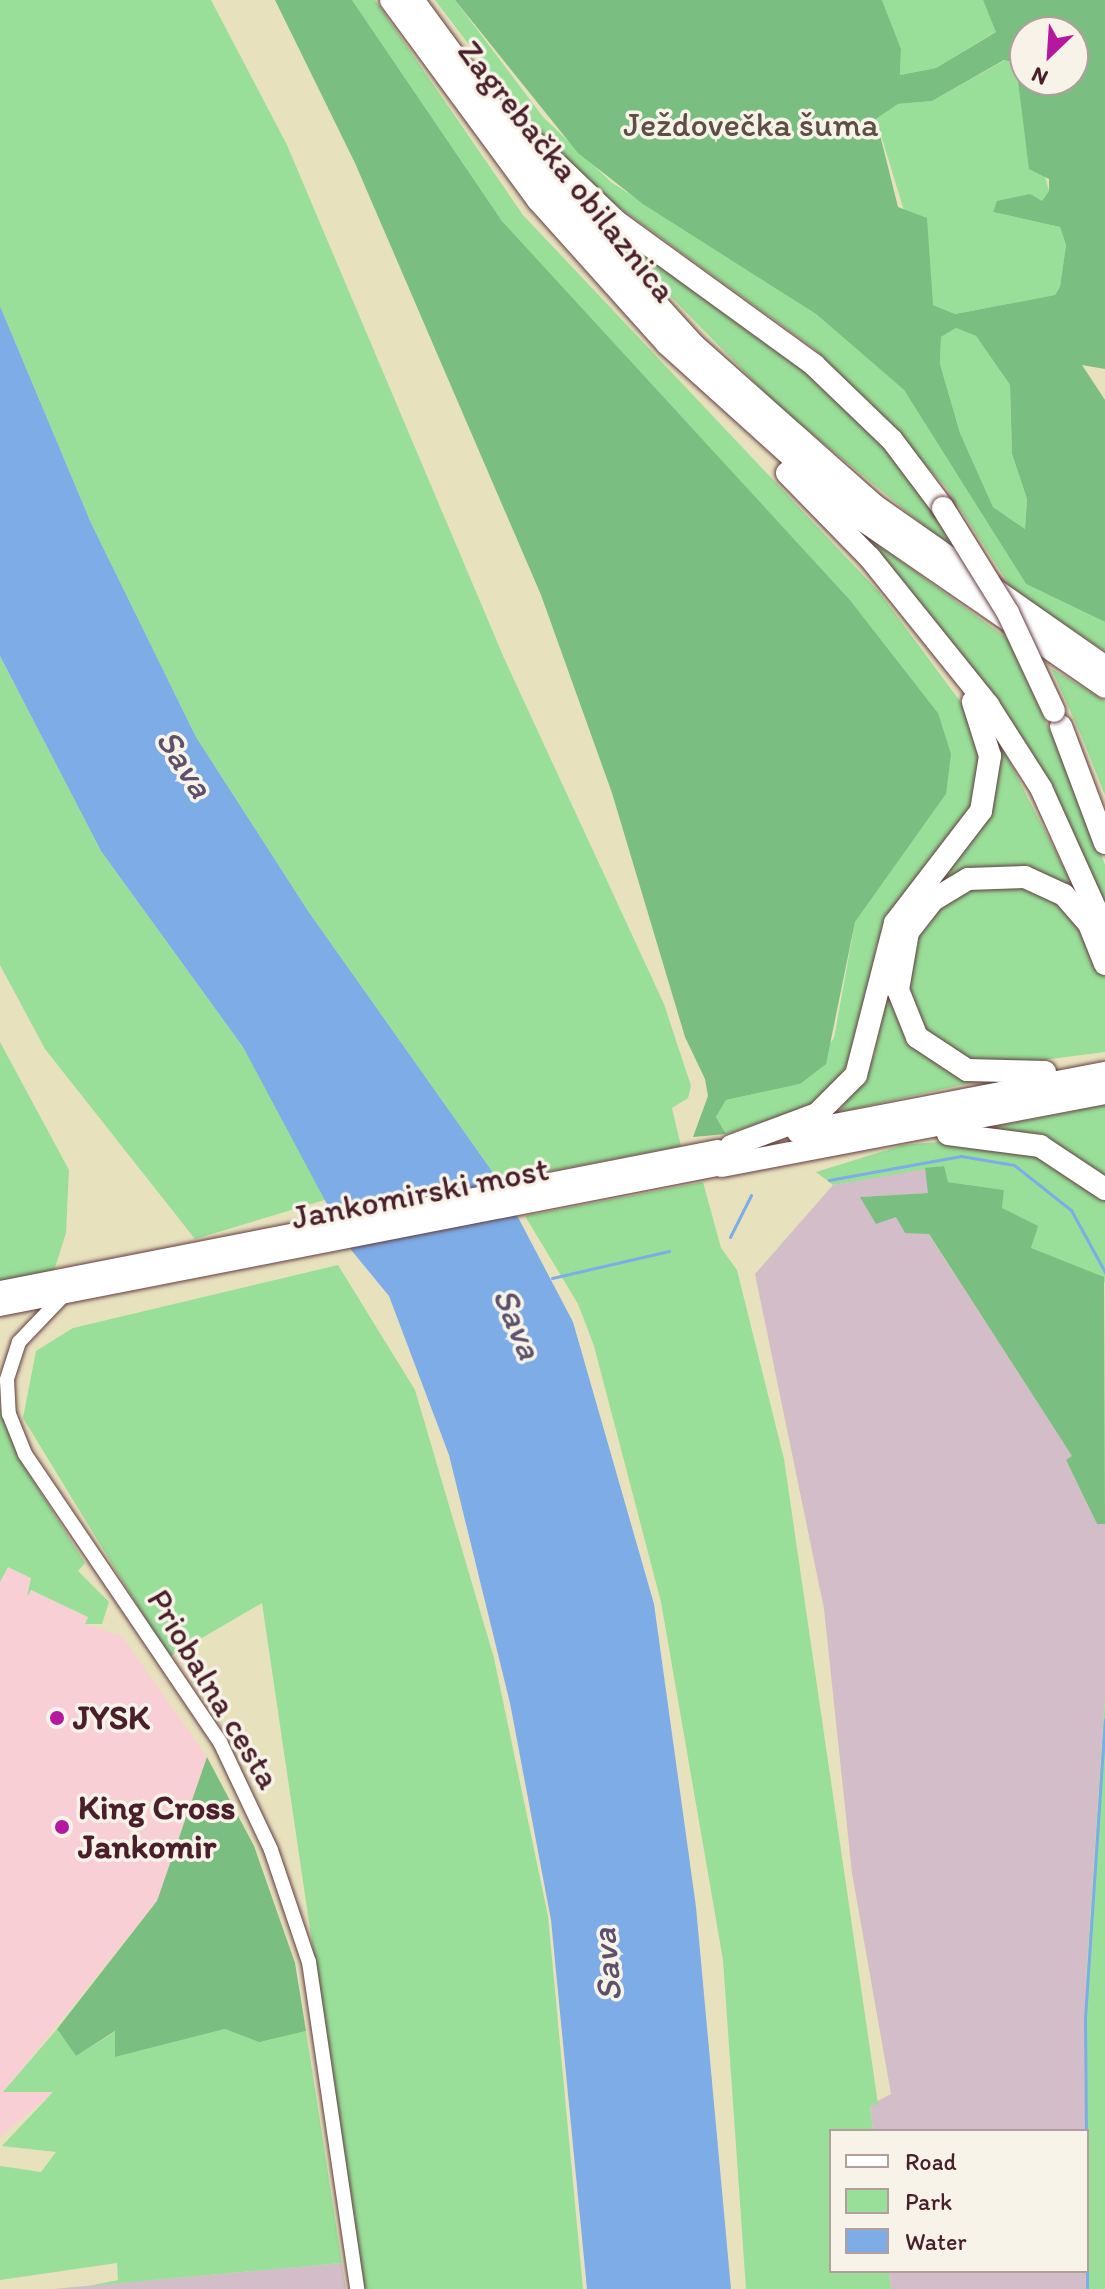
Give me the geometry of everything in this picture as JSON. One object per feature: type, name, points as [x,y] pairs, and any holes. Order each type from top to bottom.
[{"type":"highway","name":"Zagrebačka obilaznica","points":[[391,0],[538,200],[667,344]]},
{"type":"highway","points":[[415,3],[582,192],[814,365],[892,440],[943,508],[1008,613],[1105,824]]},
{"type":"highway","points":[[415,3],[552,189],[695,346],[874,505],[1105,667]]},
{"type":"highway","points":[[667,344],[677,365],[870,558],[938,639],[1041,788],[1105,930]]},
{"type":"highway","points":[[667,344],[861,519],[1105,687]]},
{"type":"highway","points":[[724,1154],[817,1114],[849,1085],[869,1042],[895,923],[981,811],[990,773],[986,731],[938,639]]},
{"type":"highway","points":[[1058,718],[1105,843]]},
{"type":"highway","points":[[1045,1072],[967,1070],[917,1037],[898,990],[908,932],[933,900],[968,879],[1025,877],[1064,895],[1089,924],[1105,964]]},
{"type":"highway","points":[[863,1129],[1045,1072],[1105,1060]]},
{"type":"highway","points":[[863,1129],[1105,1073]]},
{"type":"highway","points":[[724,1154],[863,1129],[1105,1093]]},
{"type":"highway","points":[[863,1129],[974,1133],[1016,1139],[1062,1157],[1105,1189]]},
{"type":"main road","name":"Jankomirski most","points":[[158,1269],[724,1154]]},
{"type":"main road","points":[[0,1290],[158,1269]]},
{"type":"main road","points":[[0,1307],[63,1296],[158,1269]]},
{"type":"street","name":"Priobalna cesta","points":[[63,1296],[29,1326],[3,1374],[9,1414],[25,1454],[212,1730],[271,1850],[311,1976],[357,2289]]},
{"type":"shaded area","points":[[925,1168],[929,1193],[861,1197],[928,1233],[1073,1457],[1066,1460],[1097,1524],[1105,1524],[1105,1698],[1086,1981],[1087,2129],[873,2129],[870,2105],[891,2094],[852,1873],[824,1609],[755,1274],[833,1185]]},
{"type":"shaded area","points":[[8,1567],[31,1578],[27,1596],[30,1590],[88,1617],[85,1624],[122,1636],[207,1757],[157,1901],[3,2092],[54,2092],[0,2137],[0,1582]]},
{"type":"shaded area","points":[[342,2263],[346,2289],[53,2289],[152,2280]]},
{"type":"shaded area","points":[[889,2273],[1089,2273],[1089,2289],[891,2289]]},
{"type":"green space","points":[[0,0],[211,0],[287,145],[504,658],[664,1004],[691,1086],[688,1098],[672,1108],[681,1146],[499,1181],[308,911],[196,737],[91,523],[0,306]]},
{"type":"green space","points":[[275,0],[352,0],[502,221],[850,600],[938,713],[951,754],[946,794],[855,922],[826,1064],[800,1084],[726,1100],[716,1117],[726,1134],[693,1137],[708,1096],[705,1079],[685,1037],[612,793],[541,595],[355,163]]},
{"type":"green space","points":[[352,0],[375,0],[523,215],[879,592],[974,720],[982,769],[972,810],[890,914],[876,947],[863,1038],[824,1102],[726,1134],[716,1117],[726,1100],[800,1084],[834,1038],[855,922],[946,794],[938,713],[850,600],[502,221]]},
{"type":"green space","points":[[435,0],[455,0],[543,117],[611,182],[816,314],[904,390],[1026,584],[1105,622],[1105,651],[1013,591],[946,487],[815,349],[602,195],[534,130]]},
{"type":"green space","name":"Ježdovečka šuma","points":[[455,0],[882,0],[901,49],[900,75],[936,68],[996,32],[983,0],[1105,0],[1105,369],[1082,365],[1105,400],[1105,622],[1026,584],[904,390],[816,314],[643,204],[578,153]],"holes":[[[1009,16],[1089,16],[1089,96],[1020,96],[1029,169],[1049,179],[1049,191],[1042,201],[1030,194],[997,201],[993,212],[1060,227],[1066,245],[1060,287],[1055,295],[955,314],[933,305],[927,218],[898,207],[876,119],[898,104],[932,101],[1004,60],[1009,61]],[[956,328],[976,336],[1010,385],[1012,454],[1027,499],[1025,529],[993,507],[960,433],[940,364],[941,337]]]},
{"type":"green space","points":[[882,0],[983,0],[997,31],[936,68],[900,75],[901,49]]},
{"type":"green space","points":[[1009,60],[1009,96],[1023,96],[1049,191],[1042,202],[993,212],[1060,227],[1066,245],[1060,288],[1055,295],[955,314],[933,305],[876,119],[898,104],[932,101]]},
{"type":"green space","points":[[578,202],[818,379],[895,458],[962,557],[777,405]]},
{"type":"green space","points":[[956,328],[976,336],[1010,385],[1012,454],[1027,499],[1025,529],[993,507],[960,433],[940,364],[941,337]]},
{"type":"green space","points":[[855,528],[1008,639],[1085,808],[1105,865],[1105,907],[1004,712]]},
{"type":"green space","points":[[0,656],[101,851],[243,1047],[328,1199],[195,1239],[45,1049],[0,965]]},
{"type":"green space","points":[[1051,668],[1105,701],[1105,795],[1081,735]]},
{"type":"green space","points":[[993,730],[1082,903],[1053,880],[1008,867],[972,870],[929,894],[895,951],[898,1015],[931,1059],[989,1079],[839,1112],[874,1056],[897,934],[988,813],[998,774]]},
{"type":"green space","points":[[1024,884],[1062,903],[1092,941],[1105,977],[1105,1052],[981,1068],[930,1043],[905,996],[915,930],[963,887]]},
{"type":"green space","points":[[0,1042],[69,1170],[66,1233],[54,1271],[0,1281]]},
{"type":"green space","points":[[1105,1105],[1105,1176],[1058,1145],[991,1127]]},
{"type":"green space","points":[[974,1139],[1037,1151],[1105,1197],[1105,1284],[1103,1277],[1030,1248],[1002,1208],[1004,1190],[948,1182],[943,1166],[833,1185],[816,1172],[903,1145]]},
{"type":"green space","points":[[944,1166],[948,1182],[1004,1190],[1002,1208],[1038,1226],[1031,1248],[1104,1277],[1105,1524],[1097,1524],[1066,1460],[1072,1456],[929,1234],[905,1233],[896,1217],[876,1224],[860,1197],[928,1193],[925,1168]]},
{"type":"green space","points":[[703,1182],[721,1248],[737,1270],[784,1459],[878,2104],[870,2106],[873,2129],[829,2129],[829,2273],[889,2273],[891,2289],[746,2289],[723,1960],[661,1602],[594,1346],[578,1304],[525,1216]]},
{"type":"green space","points":[[338,1265],[415,1390],[494,1658],[548,1916],[583,2289],[363,2289],[262,1603],[169,1657],[23,1418],[36,1351],[73,1328]]},
{"type":"green space","points":[[0,1408],[22,1463],[85,1563],[78,1571],[109,1602],[102,1624],[85,1624],[88,1617],[31,1590],[27,1597],[31,1578],[8,1567],[0,1582]]},
{"type":"green space","points":[[1105,1698],[1105,2289],[1089,2289],[1086,1981]]},
{"type":"green space","points":[[207,1757],[254,1846],[295,1963],[306,2031],[259,2042],[225,2029],[115,2057],[115,2031],[76,2056],[57,2029],[157,1901]]},
{"type":"green space","points":[[57,2029],[76,2056],[116,2031],[115,2057],[225,2029],[259,2041],[306,2031],[342,2263],[88,2286],[118,2280],[117,2263],[0,2280],[0,2166],[41,2172],[56,2152],[2,2146],[53,2092],[3,2092]]},
{"type":"water","name":"Sava","points":[[0,306],[91,523],[196,737],[308,911],[499,1181],[573,1322],[654,1604],[696,1907],[731,2289],[587,2289],[551,1920],[510,1703],[449,1455],[389,1296],[352,1251],[243,1047],[101,851],[0,656]]},
{"type":"waterway","points":[[829,1180],[961,1156],[1014,1165],[1071,1210],[1105,1272]]},
{"type":"waterway","points":[[730,1237],[751,1195]]},
{"type":"waterway","points":[[552,1278],[669,1251]]},
{"type":"waterway","points":[[1086,2129],[1085,2018],[1105,1720]]},
{"type":"waterway","points":[[1087,2273],[1087,2289]]},
{"type":"place","name":"JYSK","points":[[57,1718]]},
{"type":"place","name":"King Cross Jankomir","points":[[62,1827]]}]
